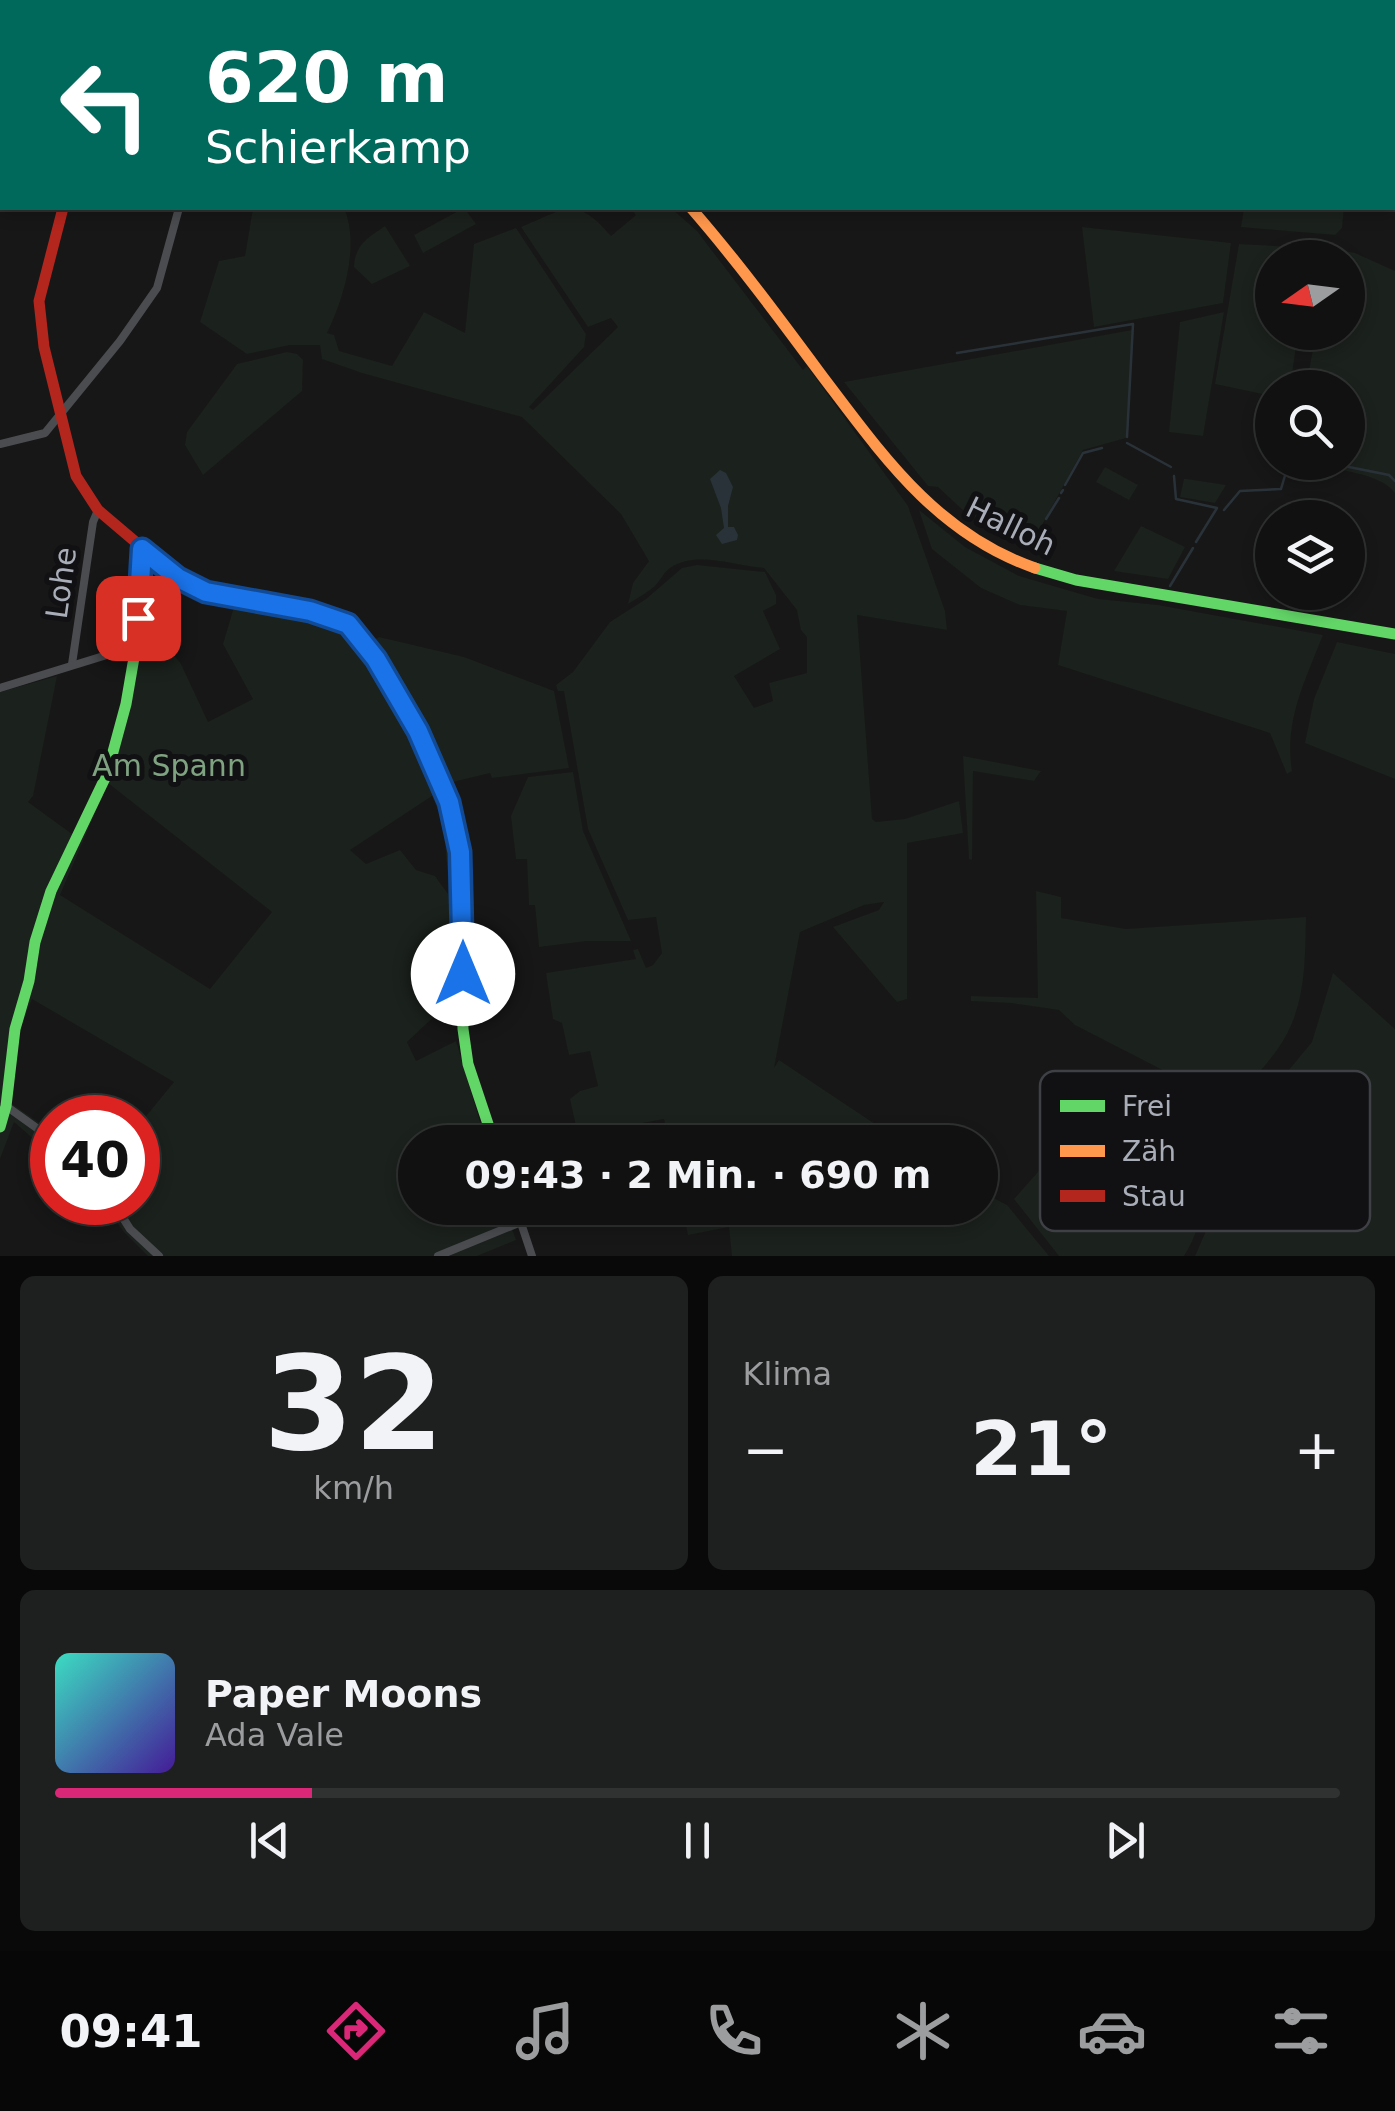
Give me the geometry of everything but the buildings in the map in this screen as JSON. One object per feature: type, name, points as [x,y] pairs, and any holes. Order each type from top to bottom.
[{"type":"street","points":[[62,210],[39,301],[44,348],[76,476],[98,510],[178,578],[206,592],[310,611],[348,624],[393,688],[434,764],[449,802],[460,852],[463,1029],[468,1064],[488,1125]]},
{"type":"street","points":[[0,444],[45,433],[60,417],[157,288],[178,210]]},
{"type":"street","name":"Halloh","points":[[693,210],[731,254],[892,468],[920,500],[966,537],[1033,569],[1076,580],[1395,634]]},
{"type":"street","name":"Lohe","points":[[72,664],[98,510]]},
{"type":"street","points":[[0,1127],[15,1030],[35,942],[51,891],[107,774],[126,704],[136,646],[142,549]]},
{"type":"street","points":[[0,688],[136,646]]},
{"type":"street","points":[[6,1106],[30,1123]]},
{"type":"street","points":[[128,1225],[159,1256]]},
{"type":"street","points":[[438,1256],[514,1225]]},
{"type":"street","points":[[522,1225],[532,1256]]},
{"type":"green space","points":[[253,210],[345,210],[350,238],[348,271],[327,333],[334,335],[339,351],[392,366],[424,312],[465,333],[474,244],[516,228],[586,334],[584,347],[529,407],[533,410],[618,327],[611,318],[588,327],[521,227],[560,211],[579,210],[611,236],[636,215],[632,210],[673,210],[697,231],[803,370],[807,366],[908,506],[945,611],[947,630],[857,615],[872,819],[905,819],[959,801],[963,833],[907,843],[907,999],[897,1002],[833,927],[879,910],[884,902],[864,905],[800,932],[774,1068],[779,1060],[876,1125],[665,1125],[664,1119],[632,1125],[576,1125],[570,1099],[580,1091],[598,1086],[590,1051],[569,1055],[562,1023],[553,1019],[546,973],[636,959],[633,950],[638,949],[646,968],[662,953],[656,917],[628,920],[588,829],[564,691],[558,691],[556,685],[573,672],[610,622],[646,599],[682,568],[697,565],[765,572],[776,604],[763,611],[780,649],[734,676],[754,708],[773,701],[769,683],[807,673],[807,637],[801,630],[797,610],[764,568],[716,560],[681,563],[628,604],[633,583],[649,561],[621,514],[522,417],[322,359],[320,345],[290,345],[247,354],[200,322],[219,261],[245,256]]},
{"type":"green space","points":[[460,210],[466,210],[476,224],[423,253],[414,235]]},
{"type":"green space","points":[[1244,210],[1344,210],[1342,228],[1335,235],[1241,227]]},
{"type":"green space","points":[[385,226],[410,266],[372,284],[354,267],[355,259],[364,242]]},
{"type":"green space","points":[[1082,227],[1231,243],[1223,303],[1094,327]]},
{"type":"green space","points":[[1239,244],[1255,245],[1255,350],[1295,350],[1293,370],[1255,370],[1255,392],[1215,384]]},
{"type":"green space","points":[[1365,258],[1395,271],[1395,493],[1365,476],[1365,370],[1309,370],[1313,350],[1365,350]]},
{"type":"green space","points":[[1224,312],[1203,436],[1169,432],[1180,322]]},
{"type":"green space","points":[[1132,330],[1126,438],[1083,450],[1031,545],[967,514],[938,487],[928,486],[844,382]]},
{"type":"green space","points":[[287,352],[303,360],[302,391],[203,475],[185,445],[187,432],[237,364]]},
{"type":"green space","points":[[1105,467],[1138,485],[1129,500],[1096,482]]},
{"type":"green space","points":[[1184,479],[1226,485],[1215,503],[1180,497]]},
{"type":"green space","points":[[919,510],[965,547],[1019,576],[1098,599],[1158,605],[1323,635],[1294,718],[1292,771],[1287,774],[1270,733],[1058,665],[1067,611],[1020,605],[981,588],[932,549]]},
{"type":"green space","points":[[1141,526],[1185,547],[1168,579],[1114,571]]},
{"type":"green space","name":"Am Spann","points":[[234,607],[342,627],[361,646],[420,740],[449,817],[447,822],[443,822],[432,796],[350,850],[366,864],[400,850],[416,870],[435,876],[448,894],[445,836],[446,828],[451,828],[457,859],[460,968],[451,967],[428,984],[441,1010],[407,1042],[416,1061],[456,1041],[481,1125],[398,1125],[398,1225],[511,1225],[516,1240],[477,1256],[148,1256],[119,1225],[160,1225],[160,1099],[174,1082],[32,999],[18,1034],[11,1103],[30,1116],[30,1136],[14,1122],[0,1159],[0,692],[57,676],[33,796],[28,802],[72,834],[105,772],[142,614],[181,664],[208,722],[253,699],[223,644]],"holes":[[[108,783],[272,912],[210,989],[60,895]]]},
{"type":"green space","points":[[366,632],[374,640],[379,637],[464,657],[554,691],[569,768],[492,778],[490,773],[453,782],[460,816],[457,819],[438,759],[416,714],[362,634]]},
{"type":"green space","points":[[1337,642],[1395,654],[1395,779],[1305,743],[1314,699]]},
{"type":"green space","points":[[963,756],[1041,771],[1034,781],[973,771],[972,860],[969,859]]},
{"type":"green space","points":[[573,772],[583,831],[631,941],[539,947],[535,905],[529,905],[527,859],[516,859],[511,816],[528,777]]},
{"type":"green space","points":[[1036,891],[1061,897],[1061,918],[1126,929],[1306,917],[1299,1003],[1287,1035],[1260,1071],[1164,1071],[1075,1025],[1059,1010],[971,1001],[971,996],[1038,998]]},
{"type":"green space","points":[[1333,973],[1395,1029],[1395,1256],[1195,1256],[1206,1231],[1370,1231],[1370,1071],[1288,1071],[1312,1042]]},
{"type":"green space","points":[[1040,1170],[1040,1231],[1196,1231],[1184,1256],[1059,1256],[1014,1199]]},
{"type":"green space","points":[[998,1200],[1007,1205],[1049,1256],[732,1256],[729,1227],[688,1235],[686,1225],[998,1225]]},
{"type":"shaded area","points":[[720,470],[733,487],[728,527],[734,527],[738,535],[737,540],[722,544],[716,535],[724,528],[721,508],[710,479]]},
{"type":"waterway","points":[[957,353],[1133,324],[1127,437]]},
{"type":"waterway","points":[[1127,443],[1171,467]]},
{"type":"waterway","points":[[1065,485],[1083,453],[1102,448]]},
{"type":"waterway","points":[[1365,470],[1389,475],[1395,481]]},
{"type":"waterway","points":[[1174,476],[1176,499],[1217,508],[1196,542]]},
{"type":"waterway","points":[[1224,510],[1240,491],[1281,489],[1284,480]]},
{"type":"waterway","points":[[1046,519],[1059,498]]},
{"type":"waterway","points":[[1170,586],[1193,548]]},
{"type":"traffic: fast","points":[[0,1127],[15,1029],[35,942],[51,891],[107,774],[126,704],[136,646],[142,549]]},
{"type":"traffic: fast","points":[[1035,568],[1076,580],[1395,634]]},
{"type":"traffic: fast","points":[[460,878],[463,1029],[468,1064],[488,1125]]},
{"type":"traffic: slow","points":[[693,210],[868,435],[915,489],[969,535],[1035,568]]},
{"type":"traffic: slow","points":[[240,598],[329,616],[351,627],[364,641],[407,713],[439,780],[454,827],[460,878]]},
{"type":"traffic: jam","points":[[62,210],[39,301],[44,347],[76,476],[98,510],[178,578],[206,592],[240,598]]},
{"type":"route","points":[[138,618],[142,549],[178,578],[206,592],[310,611],[348,624],[376,659],[418,731],[449,802],[460,852],[463,974]]}]
